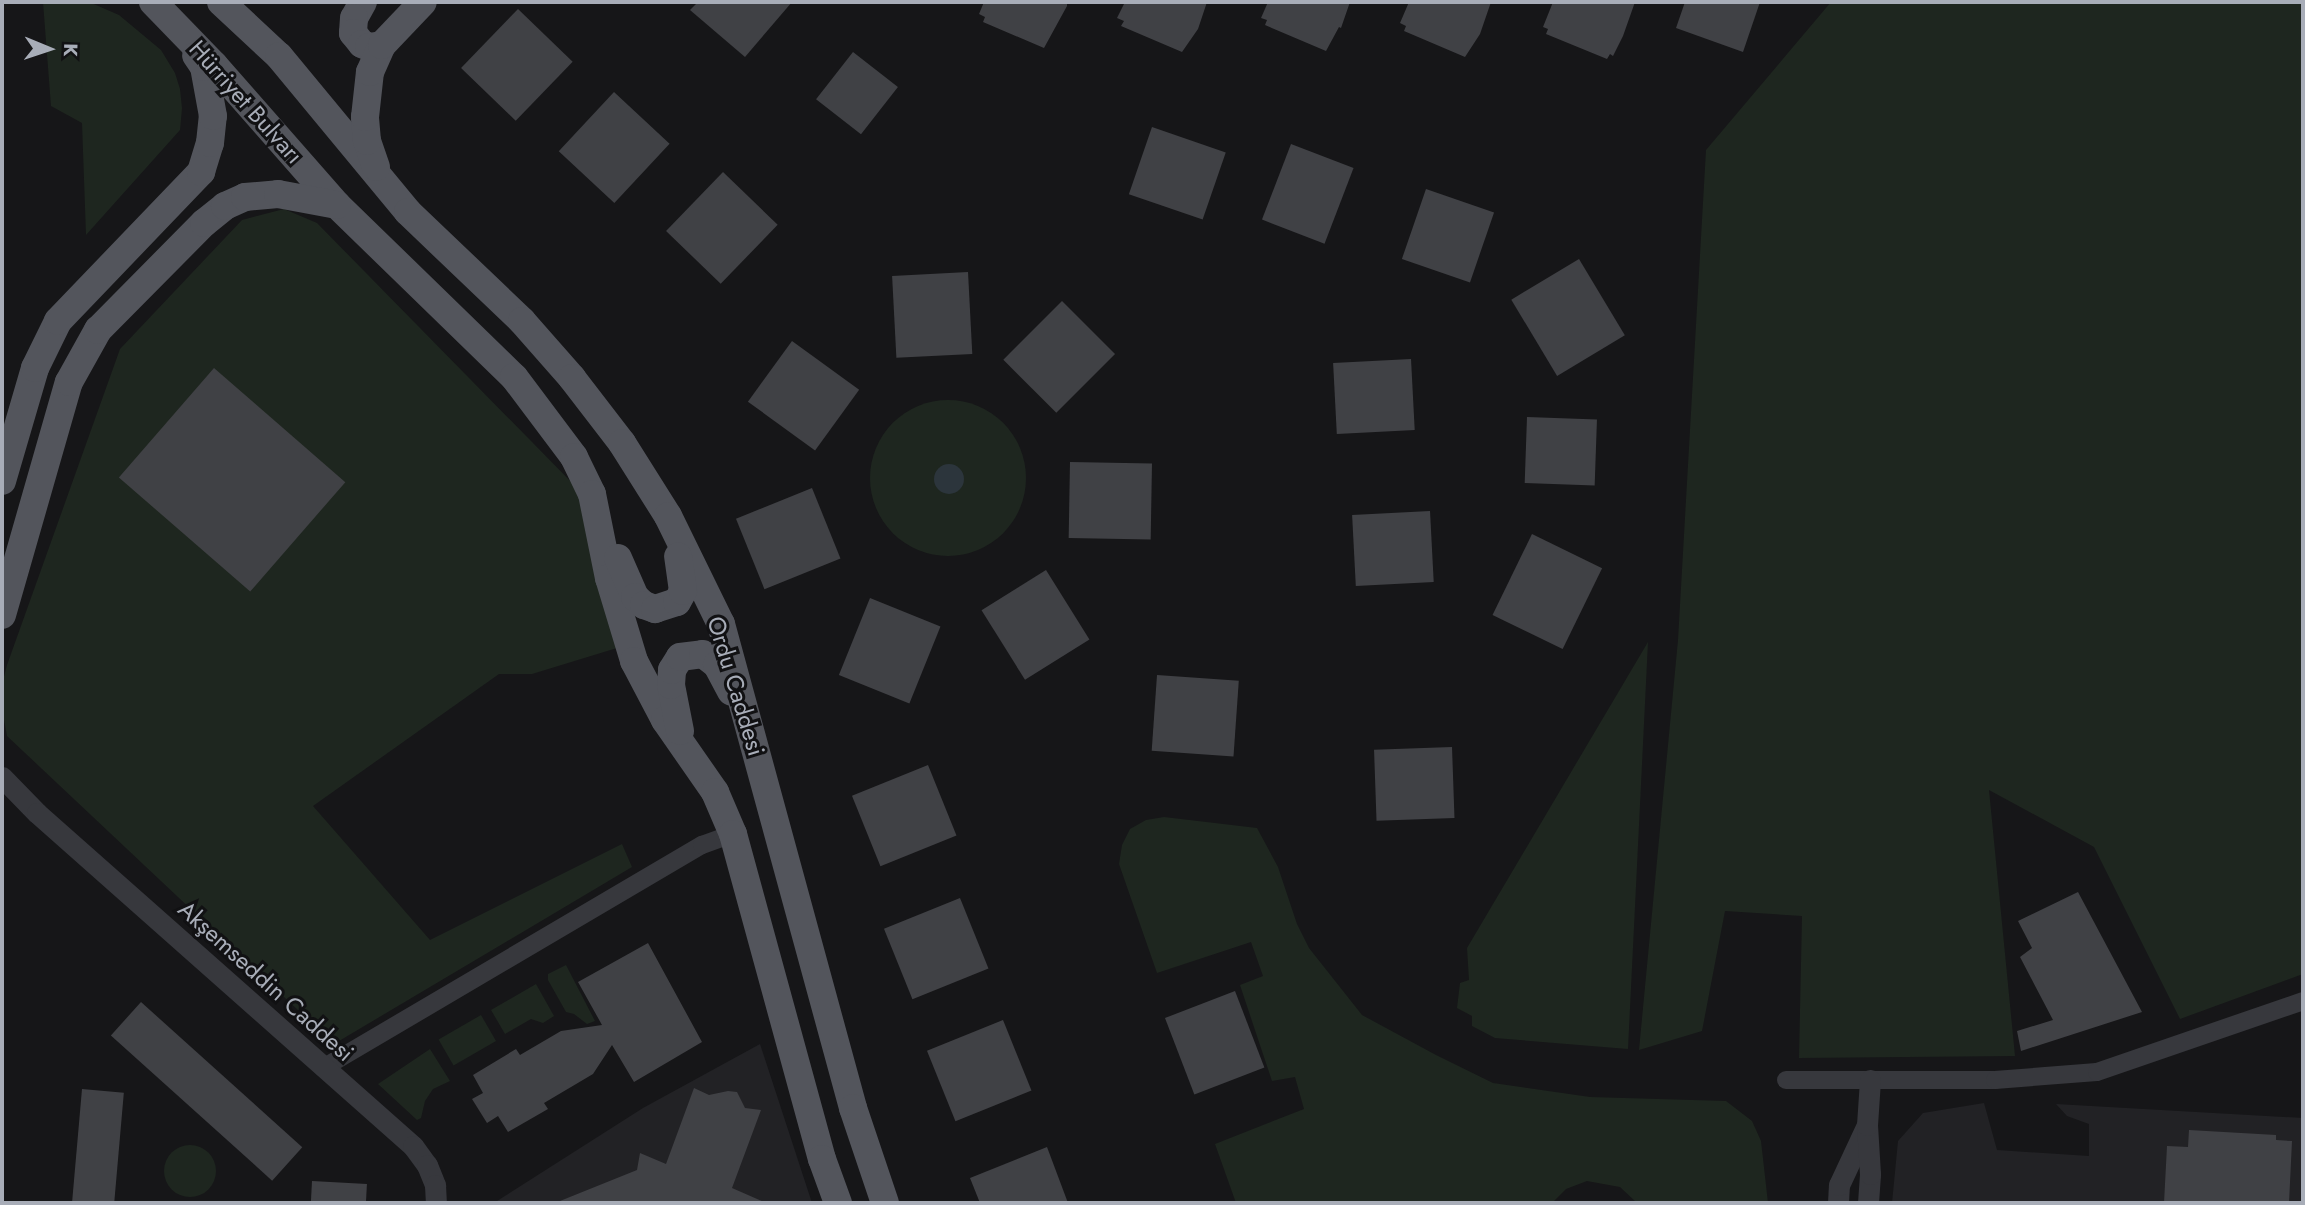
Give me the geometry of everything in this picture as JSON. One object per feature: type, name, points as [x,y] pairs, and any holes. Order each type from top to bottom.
[{"type":"main road","name":"Hürriyet Bulvarı","points":[[221,2],[279,56],[383,185]]},
{"type":"main road","points":[[363,2],[354,18],[353,33],[362,44],[382,45]]},
{"type":"main road","points":[[383,185],[367,141],[365,117],[370,72],[382,45],[423,2]]},
{"type":"main road","name":"Hürriyet Bulvarı","points":[[158,6],[215,65],[337,205]]},
{"type":"main road","points":[[2,481],[35,368],[58,321],[201,172],[207,158],[213,116],[204,66],[158,6]]},
{"type":"main road","name":"Ordu Caddesi","points":[[383,185],[522,321],[572,378],[622,443],[668,516],[721,624],[853,1108],[886,1203]]},
{"type":"main road","points":[[2,615],[69,382],[98,330],[194,232],[225,206],[245,197],[278,194],[337,205],[514,377],[558,431],[592,494],[635,597],[644,605],[655,609],[677,602],[683,591],[683,575],[668,516]]},
{"type":"main road","points":[[592,494],[609,578],[634,661],[651,697],[715,792],[733,834],[822,1158],[838,1203]]},
{"type":"main road","points":[[681,739],[671,685],[672,670],[680,657],[691,653],[704,654],[718,665],[755,745]]},
{"type":"street","name":"Akşemseddin Caddesi","points":[[2,777],[37,813],[413,1146],[427,1165],[435,1185],[436,1203]]},
{"type":"street","name":"Akşemseddin Caddesi","points":[[2,798],[37,813]]},
{"type":"street","points":[[323,1068],[702,845],[733,834]]},
{"type":"street","points":[[1786,1080],[1995,1080],[2097,1072],[2303,1001]]},
{"type":"street","points":[[1868,1203],[1870,1174],[1867,1125],[1870,1080]]},
{"type":"street","points":[[1838,1203],[1839,1185],[1867,1125]]},
{"type":"shaded area","points":[[43,2],[89,2],[119,15],[161,50],[175,73],[180,89],[180,130],[86,235],[82,123],[51,106]]},
{"type":"shaded area","points":[[1831,2],[2303,2],[2303,974],[2180,1019],[2094,847],[1989,790],[2015,1056],[1799,1058],[1802,916],[1725,911],[1702,1031],[1639,1050],[1678,640],[1706,150]]},
{"type":"shaded area","points":[[284,209],[317,223],[582,493],[617,648],[532,674],[499,674],[313,806],[430,940],[622,844],[632,867],[334,1044],[7,736],[2,709],[2,684],[7,665],[120,349],[242,220]]},
{"type":"shaded area","points":[[948,400],[978,406],[1003,423],[1020,448],[1026,478],[1020,508],[1003,533],[978,550],[948,556],[918,550],[893,533],[876,508],[870,478],[876,448],[893,423],[918,406]]},
{"type":"shaded area","points":[[949,464],[960,468],[964,479],[960,490],[949,494],[938,490],[934,479],[938,468]]},
{"type":"shaded area","points":[[1648,642],[1628,1049],[1495,1038],[1472,1026],[1472,1016],[1457,1008],[1460,983],[1469,980],[1467,948]]},
{"type":"shaded area","points":[[1164,817],[1257,828],[1278,867],[1297,924],[1309,948],[1362,1015],[1436,1055],[1493,1083],[1590,1097],[1726,1101],[1752,1121],[1761,1141],[1768,1203],[1637,1203],[1620,1187],[1587,1181],[1566,1189],[1552,1203],[1236,1203],[1215,1144],[1304,1109],[1295,1077],[1272,1081],[1240,985],[1263,976],[1251,942],[1157,973],[1119,864],[1122,845],[1130,829],[1146,820]]},
{"type":"shaded area","points":[[566,965],[595,1021],[587,1024],[574,1014],[566,1012],[548,980],[548,974]]},
{"type":"shaded area","points":[[536,984],[554,1016],[543,1023],[531,1019],[505,1034],[491,1010]]},
{"type":"shaded area","points":[[481,1015],[496,1041],[454,1065],[439,1040]]},
{"type":"shaded area","points":[[760,1044],[812,1203],[494,1203],[643,1108]]},
{"type":"shaded area","points":[[430,1049],[450,1081],[433,1089],[425,1101],[421,1118],[417,1120],[378,1084]]},
{"type":"shaded area","points":[[1984,1103],[1997,1150],[2089,1156],[2089,1124],[2067,1116],[2056,1104],[2303,1118],[2303,1203],[1892,1203],[1898,1141],[1923,1113]]},
{"type":"shaded area","points":[[190,1145],[200,1147],[208,1153],[214,1161],[214,1181],[208,1189],[200,1195],[190,1197],[180,1195],[172,1189],[166,1181],[164,1171],[166,1161],[172,1153],[180,1147]]},
{"type":"building","points":[[698,2],[792,2],[745,57],[690,10]]},
{"type":"building","points":[[984,2],[1067,2],[1067,6],[1044,48],[983,22],[985,17],[979,14]]},
{"type":"building","points":[[1125,2],[1207,2],[1198,29],[1182,52],[1121,26],[1124,21],[1117,18]]},
{"type":"building","points":[[1268,2],[1350,2],[1341,28],[1339,27],[1326,51],[1265,25],[1267,20],[1261,18]]},
{"type":"building","points":[[1409,2],[1491,2],[1480,34],[1465,57],[1404,31],[1406,26],[1400,23]]},
{"type":"building","points":[[1553,2],[1635,2],[1623,36],[1613,56],[1610,54],[1607,59],[1546,34],[1548,29],[1543,27]]},
{"type":"building","points":[[1685,2],[1760,2],[1743,52],[1676,28]]},
{"type":"building","points":[[518,9],[573,62],[516,121],[461,68]]},
{"type":"building","points":[[853,52],[898,87],[861,134],[816,99]]},
{"type":"building","points":[[614,92],[670,144],[614,203],[559,151]]},
{"type":"building","points":[[1152,127],[1226,152],[1203,220],[1129,194]]},
{"type":"building","points":[[1291,144],[1354,168],[1325,244],[1262,220]]},
{"type":"building","points":[[723,172],[778,225],[721,284],[666,231]]},
{"type":"building","points":[[1426,189],[1494,212],[1470,282],[1402,259]]},
{"type":"building","points":[[1579,259],[1625,335],[1557,376],[1511,300]]},
{"type":"building","points":[[968,272],[972,354],[896,358],[892,276]]},
{"type":"building","points":[[1062,301],[1115,354],[1056,413],[1003,360]]},
{"type":"building","points":[[792,341],[859,390],[815,450],[748,402]]},
{"type":"building","points":[[1411,359],[1415,430],[1337,434],[1333,363]]},
{"type":"building","points":[[214,368],[345,482],[250,592],[119,477]]},
{"type":"building","points":[[1527,417],[1597,419],[1595,485],[1525,483]]},
{"type":"building","points":[[1070,462],[1152,463],[1151,539],[1069,538]]},
{"type":"building","points":[[812,488],[840,558],[764,589],[736,519]]},
{"type":"building","points":[[1430,511],[1434,582],[1356,586],[1352,515]]},
{"type":"building","points":[[1532,534],[1602,568],[1563,649],[1493,615]]},
{"type":"building","points":[[1046,570],[1089,640],[1025,680],[982,610]]},
{"type":"building","points":[[870,598],[940,626],[909,703],[839,675]]},
{"type":"building","points":[[1157,675],[1239,681],[1233,757],[1152,751]]},
{"type":"building","points":[[1452,747],[1454,818],[1377,821],[1374,750]]},
{"type":"building","points":[[928,765],[956,835],[880,866],[852,796]]},
{"type":"building","points":[[2078,892],[2142,1012],[2021,1051],[2017,1031],[2053,1020],[2020,957],[2032,948],[2018,921]]},
{"type":"building","points":[[960,898],[988,968],[912,999],[884,929]]},
{"type":"building","points":[[648,943],[702,1042],[634,1082],[612,1045],[593,1074],[544,1103],[548,1109],[508,1132],[498,1116],[487,1123],[472,1099],[483,1093],[473,1075],[516,1049],[520,1055],[561,1031],[602,1025],[578,982]]},
{"type":"building","points":[[1235,991],[1264,1068],[1194,1094],[1165,1018]]},
{"type":"building","points":[[141,1002],[302,1147],[272,1181],[111,1035]]},
{"type":"building","points":[[1003,1020],[1031,1090],[955,1121],[927,1051]]},
{"type":"building","points":[[694,1088],[709,1095],[737,1092],[745,1108],[761,1110],[732,1188],[766,1203],[555,1203],[637,1170],[640,1153],[666,1164]]},
{"type":"building","points":[[82,1089],[124,1093],[114,1203],[72,1203]]},
{"type":"building","points":[[2189,1130],[2276,1135],[2276,1140],[2292,1141],[2289,1203],[2164,1203],[2167,1146],[2188,1147]]},
{"type":"building","points":[[1047,1147],[1068,1203],[980,1203],[970,1178]]},
{"type":"building","points":[[312,1181],[367,1184],[366,1203],[311,1203]]}]
